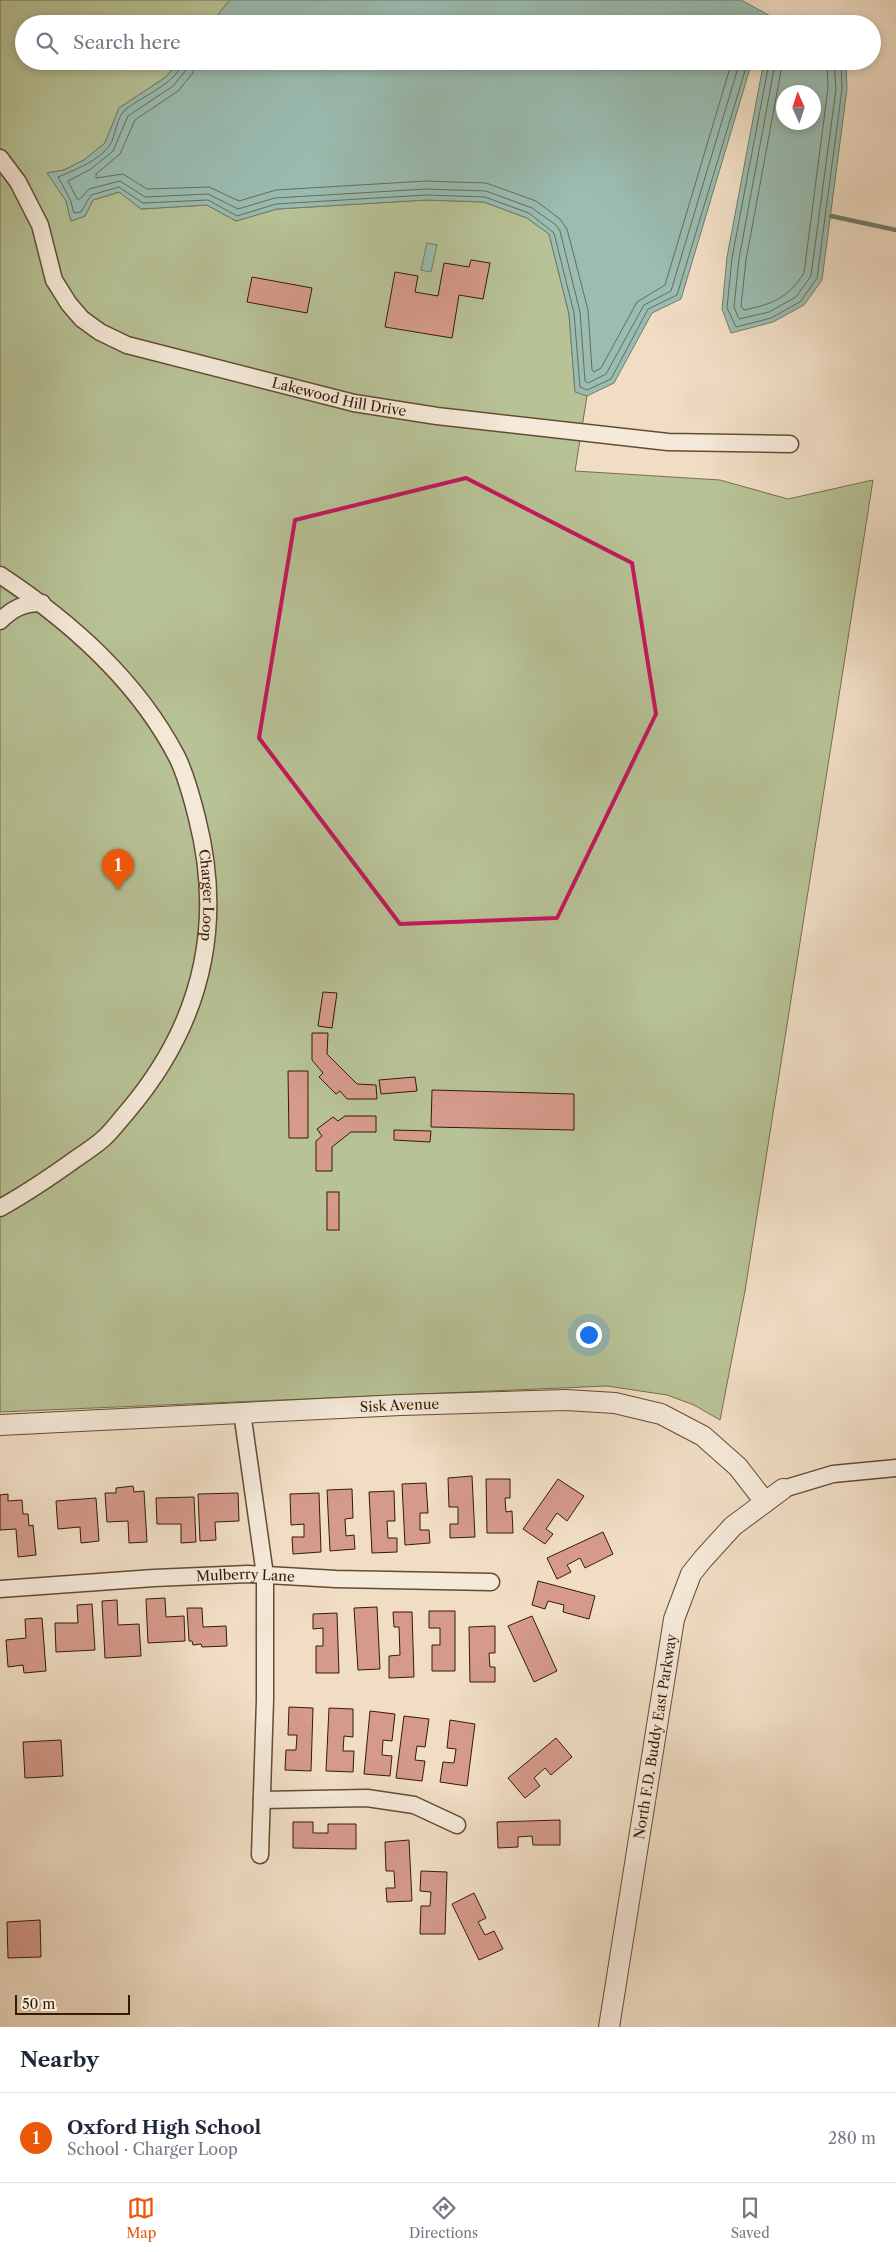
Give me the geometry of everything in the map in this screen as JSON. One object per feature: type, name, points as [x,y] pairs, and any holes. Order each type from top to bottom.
[{"type":"street","name":"Lakewood Hill Drive","points":[[0,158],[18,182],[40,225],[54,280],[69,304],[82,319],[100,332],[127,345],[354,403],[436,416],[668,442],[790,444]]},
{"type":"street","name":"Charger Loop","points":[[0,576],[42,603],[97,650],[144,704],[178,758],[193,800],[206,852],[210,900],[206,955],[186,1016],[173,1046],[144,1091],[103,1139],[36,1188],[0,1208]]},
{"type":"street","points":[[0,621],[11,611],[26,603],[42,603]]},
{"type":"street","name":"Sisk Avenue","points":[[0,1425],[242,1412],[566,1400],[615,1403],[662,1414],[702,1436],[738,1467],[765,1502]]},
{"type":"street","points":[[242,1412],[252,1471],[265,1575],[267,1607],[260,1855]]},
{"type":"street","points":[[783,1489],[833,1474],[896,1468]]},
{"type":"street","name":"North F.D. Buddy East Parkway","points":[[609,2027],[674,1619],[691,1574],[703,1559],[733,1526],[783,1489]]},
{"type":"street","name":"Mulberry Lane","points":[[0,1589],[154,1578],[265,1575],[336,1579],[491,1582]]},
{"type":"street","points":[[262,1800],[367,1798],[414,1805],[457,1825]]},
{"type":"highlighted area","points":[[466,478],[632,563],[656,714],[557,918],[400,924],[259,738],[295,520]]},
{"type":"green space","points":[[0,0],[230,0],[218,15],[15,15],[15,70],[172,70],[166,77],[119,108],[105,143],[84,160],[64,170],[48,173],[66,201],[71,221],[85,216],[93,200],[120,192],[141,209],[207,205],[236,221],[277,209],[426,200],[484,202],[527,218],[549,234],[569,314],[575,391],[587,396],[575,471],[720,480],[788,499],[873,480],[745,1291],[720,1420],[694,1405],[667,1395],[607,1386],[0,1412]]},
{"type":"water","points":[[230,0],[741,0],[768,15],[218,15]]},
{"type":"water","points":[[172,70],[750,70],[681,299],[652,313],[614,383],[587,396],[575,392],[569,314],[549,234],[527,218],[484,202],[426,200],[277,209],[236,221],[207,205],[141,209],[119,192],[93,200],[85,216],[71,221],[66,201],[47,173],[64,170],[84,160],[105,143],[119,108],[166,77]]},
{"type":"water","points":[[762,70],[846,70],[847,89],[822,280],[804,305],[773,322],[731,333],[722,309],[727,257]]},
{"type":"water","points":[[427,243],[437,245],[431,272],[421,270]]},
{"type":"building","points":[[471,260],[490,263],[483,299],[459,295],[452,338],[385,327],[395,272],[418,276],[415,292],[438,296],[444,263],[469,267]]},
{"type":"building","points":[[252,277],[312,288],[307,313],[247,302]]},
{"type":"building","points":[[323,992],[337,993],[332,1028],[318,1026]]},
{"type":"building","points":[[312,1033],[328,1033],[327,1054],[357,1084],[376,1085],[377,1099],[347,1099],[340,1091],[336,1094],[319,1077],[323,1073],[312,1060]]},
{"type":"building","points":[[288,1071],[308,1071],[308,1138],[289,1138]]},
{"type":"building","points":[[415,1077],[417,1091],[381,1094],[379,1080]]},
{"type":"building","points":[[432,1090],[574,1094],[574,1130],[431,1127]]},
{"type":"building","points":[[345,1116],[376,1116],[376,1132],[351,1132],[332,1147],[332,1171],[316,1171],[316,1141],[322,1136],[317,1129],[333,1117],[338,1121]]},
{"type":"building","points":[[394,1130],[431,1131],[430,1142],[394,1140]]},
{"type":"building","points":[[327,1192],[339,1192],[339,1230],[327,1230]]},
{"type":"building","points":[[472,1476],[475,1537],[450,1538],[450,1524],[458,1524],[458,1507],[449,1507],[448,1478]]},
{"type":"building","points":[[486,1479],[510,1479],[510,1498],[505,1498],[506,1512],[512,1511],[513,1533],[487,1533]]},
{"type":"building","points":[[558,1479],[584,1496],[567,1521],[557,1513],[546,1529],[553,1534],[545,1544],[523,1529]]},
{"type":"building","points":[[426,1483],[428,1513],[420,1513],[420,1530],[429,1530],[430,1543],[405,1545],[402,1484]]},
{"type":"building","points":[[133,1486],[134,1492],[144,1491],[147,1542],[129,1543],[128,1521],[107,1522],[105,1493],[116,1493],[116,1488]]},
{"type":"building","points":[[352,1489],[353,1518],[345,1519],[346,1536],[354,1535],[355,1549],[330,1551],[327,1490]]},
{"type":"building","points":[[394,1491],[395,1521],[387,1521],[388,1538],[397,1538],[397,1552],[372,1553],[369,1492]]},
{"type":"building","points":[[238,1493],[239,1521],[215,1522],[216,1540],[200,1541],[198,1494]]},
{"type":"building","points":[[319,1493],[321,1552],[293,1554],[292,1537],[304,1537],[304,1524],[291,1525],[290,1494]]},
{"type":"building","points":[[8,1494],[8,1501],[22,1500],[23,1514],[28,1514],[29,1526],[33,1525],[36,1555],[18,1557],[16,1529],[0,1530],[0,1495]]},
{"type":"building","points":[[194,1497],[196,1542],[181,1543],[181,1524],[157,1524],[156,1498]]},
{"type":"building","points":[[96,1498],[99,1541],[81,1543],[80,1527],[58,1529],[56,1501]]},
{"type":"building","points":[[603,1532],[613,1554],[585,1568],[580,1558],[567,1565],[571,1572],[557,1579],[547,1558]]},
{"type":"building","points":[[538,1581],[595,1596],[589,1619],[563,1612],[564,1605],[548,1601],[545,1609],[532,1605]]},
{"type":"building","points":[[165,1598],[166,1617],[184,1616],[185,1641],[148,1643],[146,1599]]},
{"type":"building","points":[[117,1600],[118,1625],[139,1624],[141,1656],[105,1658],[102,1601]]},
{"type":"building","points":[[92,1604],[95,1650],[56,1652],[55,1623],[78,1623],[77,1605]]},
{"type":"building","points":[[377,1607],[380,1669],[358,1670],[354,1608]]},
{"type":"building","points":[[187,1608],[202,1608],[203,1627],[226,1626],[227,1646],[202,1647],[201,1644],[193,1645],[192,1641],[189,1641]]},
{"type":"building","points":[[429,1611],[455,1611],[455,1671],[432,1671],[432,1645],[440,1645],[440,1628],[429,1628]]},
{"type":"building","points":[[393,1612],[412,1612],[414,1677],[389,1678],[389,1656],[400,1655],[399,1627],[394,1627]]},
{"type":"building","points":[[337,1613],[339,1673],[316,1673],[316,1646],[323,1646],[323,1628],[313,1629],[313,1614]]},
{"type":"building","points":[[532,1616],[557,1671],[534,1682],[508,1626]]},
{"type":"building","points":[[42,1618],[46,1671],[24,1673],[23,1665],[8,1667],[6,1640],[26,1638],[25,1619]]},
{"type":"building","points":[[495,1626],[495,1653],[489,1653],[490,1667],[495,1667],[495,1682],[470,1682],[469,1627]]},
{"type":"building","points":[[289,1707],[313,1708],[311,1771],[285,1770],[286,1750],[296,1750],[297,1735],[288,1735]]},
{"type":"building","points":[[329,1708],[353,1709],[353,1737],[344,1736],[343,1751],[354,1751],[353,1772],[326,1771]]},
{"type":"building","points":[[370,1711],[395,1714],[392,1741],[383,1740],[382,1755],[392,1756],[390,1776],[364,1774]]},
{"type":"building","points":[[404,1716],[429,1719],[425,1747],[417,1746],[415,1760],[425,1761],[422,1781],[396,1778]]},
{"type":"building","points":[[450,1720],[475,1724],[467,1786],[440,1782],[443,1762],[454,1763],[456,1749],[447,1748]]},
{"type":"building","points":[[556,1738],[572,1757],[551,1775],[545,1768],[534,1778],[540,1786],[525,1798],[508,1778]]},
{"type":"building","points":[[61,1740],[63,1776],[25,1778],[23,1742]]},
{"type":"building","points":[[560,1820],[560,1845],[533,1845],[532,1836],[518,1837],[518,1847],[498,1848],[497,1822]]},
{"type":"building","points":[[293,1822],[313,1822],[313,1833],[328,1833],[328,1824],[356,1824],[356,1849],[293,1848]]},
{"type":"building","points":[[409,1840],[412,1901],[387,1902],[386,1888],[395,1888],[394,1871],[386,1871],[385,1842]]},
{"type":"building","points":[[421,1871],[447,1872],[445,1934],[420,1934],[421,1906],[430,1906],[431,1892],[420,1891]]},
{"type":"building","points":[[474,1893],[486,1918],[478,1922],[485,1935],[494,1931],[503,1949],[479,1960],[452,1904]]},
{"type":"building","points":[[40,1920],[41,1957],[8,1958],[7,1922]]},
{"type":"waterway","points":[[831,216],[896,230]]},
{"type":"place","name":"Oxford High School","points":[[118,890]]}]
